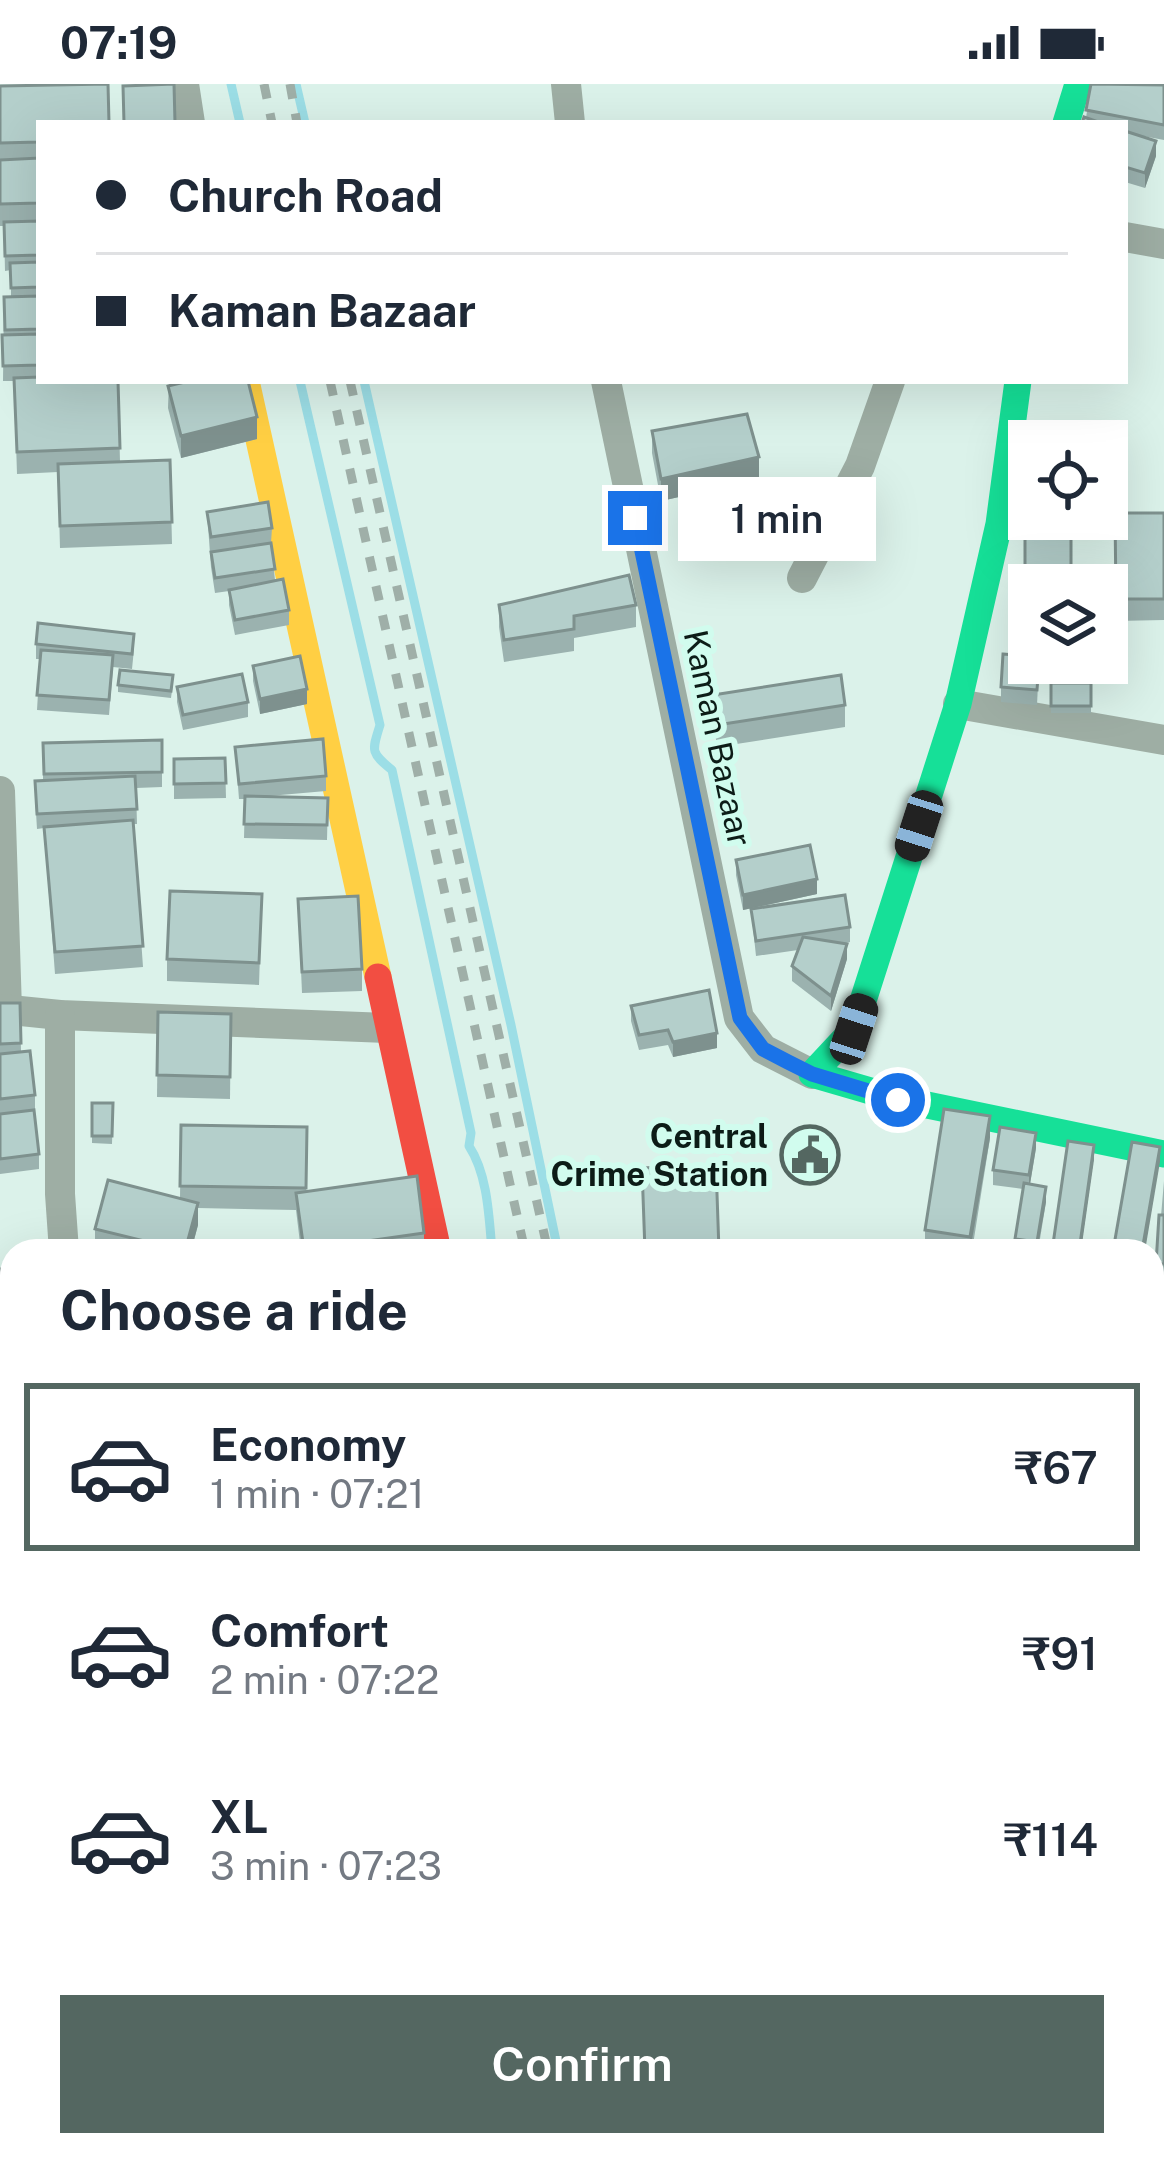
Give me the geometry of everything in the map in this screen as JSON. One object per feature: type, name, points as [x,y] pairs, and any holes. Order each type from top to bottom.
[{"type":"street","points":[[184,84],[190,120]]},
{"type":"street","points":[[566,84],[570,120]]},
{"type":"street","points":[[1067,120],[1078,84]]},
{"type":"street","points":[[1128,238],[1164,244]]},
{"type":"street","points":[[248,384],[435,1239]]},
{"type":"street","name":"Kaman Bazaar","points":[[607,384],[740,1018],[763,1049],[812,1074]]},
{"type":"street","points":[[802,578],[860,466],[889,384]]},
{"type":"street","points":[[898,1100],[865,1046],[958,704],[999,524],[1018,384]]},
{"type":"street","points":[[958,704],[1164,740]]},
{"type":"street","points":[[0,791],[3,1010],[387,1028]]},
{"type":"street","points":[[60,1015],[63,1239]]},
{"type":"street","points":[[812,1074],[865,1046]]},
{"type":"street","points":[[812,1074],[898,1100],[1164,1154]]},
{"type":"building","points":[[108,84],[109,120],[36,120],[36,142],[0,143],[0,86]]},
{"type":"building","points":[[174,84],[175,120],[124,120],[123,86]]},
{"type":"building","points":[[1091,84],[1164,85],[1164,125],[1086,110]]},
{"type":"building","points":[[1128,132],[1156,141],[1145,173],[1128,168]]},
{"type":"building","points":[[36,158],[36,203],[0,204],[0,160]]},
{"type":"building","points":[[36,221],[36,255],[5,256],[4,222]]},
{"type":"building","points":[[36,262],[36,287],[11,288],[10,263]]},
{"type":"building","points":[[36,296],[36,329],[5,330],[4,297]]},
{"type":"building","points":[[36,334],[36,365],[3,366],[2,335]]},
{"type":"building","points":[[36,377],[36,384],[118,384],[120,448],[17,452],[14,378]]},
{"type":"building","points":[[249,384],[257,417],[181,436],[168,386]]},
{"type":"building","points":[[747,414],[759,457],[661,479],[652,431]]},
{"type":"building","points":[[170,460],[172,522],[60,526],[58,464]]},
{"type":"building","points":[[268,502],[272,528],[211,537],[207,512]]},
{"type":"building","points":[[1128,513],[1164,513],[1164,599],[1128,599],[1128,564],[1116,564],[1115,540],[1128,540]]},
{"type":"building","points":[[1025,540],[1071,540],[1071,564],[1025,564]]},
{"type":"building","points":[[271,543],[275,569],[215,578],[211,552]]},
{"type":"building","points":[[629,575],[636,605],[574,616],[574,629],[504,640],[499,605]]},
{"type":"building","points":[[283,579],[289,610],[235,620],[229,590]]},
{"type":"building","points":[[38,623],[134,634],[132,654],[36,644]]},
{"type":"building","points":[[41,650],[113,655],[109,700],[37,695]]},
{"type":"building","points":[[1003,654],[1008,654],[1008,684],[1037,684],[1037,690],[1001,687]]},
{"type":"building","points":[[300,656],[307,689],[260,699],[253,666]]},
{"type":"building","points":[[120,670],[173,675],[171,691],[118,685]]},
{"type":"building","points":[[242,674],[248,702],[183,715],[177,687]]},
{"type":"building","points":[[841,675],[845,705],[717,725],[713,695]]},
{"type":"building","points":[[1051,684],[1091,684],[1091,706],[1051,706]]},
{"type":"building","points":[[323,739],[326,776],[239,784],[235,747]]},
{"type":"building","points":[[162,740],[162,772],[44,774],[43,743]]},
{"type":"building","points":[[225,758],[226,783],[174,784],[174,759]]},
{"type":"building","points":[[135,776],[137,809],[37,814],[35,781]]},
{"type":"building","points":[[245,796],[328,798],[327,825],[244,824]]},
{"type":"building","points":[[133,820],[143,946],[55,952],[44,827]]},
{"type":"building","points":[[810,845],[817,879],[743,895],[736,860]]},
{"type":"building","points":[[170,891],[262,894],[259,963],[167,959]]},
{"type":"building","points":[[845,895],[850,927],[756,941],[751,909]]},
{"type":"building","points":[[358,896],[362,969],[302,972],[298,899]]},
{"type":"building","points":[[803,937],[847,944],[831,996],[792,966]]},
{"type":"building","points":[[709,990],[717,1033],[673,1042],[668,1030],[639,1035],[631,1006]]},
{"type":"building","points":[[0,1003],[20,1003],[21,1043],[0,1044]]},
{"type":"building","points":[[158,1012],[231,1014],[230,1077],[157,1075]]},
{"type":"building","points":[[30,1051],[35,1095],[0,1099],[0,1054]]},
{"type":"building","points":[[92,1103],[113,1103],[112,1136],[92,1136]]},
{"type":"building","points":[[944,1109],[990,1116],[970,1237],[925,1230]]},
{"type":"building","points":[[34,1110],[39,1154],[0,1159],[0,1114]]},
{"type":"building","points":[[181,1125],[307,1127],[306,1188],[180,1186]]},
{"type":"building","points":[[1000,1127],[1036,1133],[1029,1175],[993,1170]]},
{"type":"building","points":[[1068,1141],[1094,1145],[1081,1239],[1054,1239]]},
{"type":"building","points":[[1132,1142],[1160,1147],[1144,1239],[1115,1239]]},
{"type":"building","points":[[716,1165],[719,1239],[645,1239],[642,1168]]},
{"type":"building","points":[[417,1176],[424,1233],[382,1239],[302,1239],[296,1193]]},
{"type":"building","points":[[108,1180],[198,1203],[188,1239],[136,1239],[95,1229]]},
{"type":"building","points":[[1024,1183],[1046,1187],[1037,1239],[1015,1239]]},
{"type":"building","points":[[1159,1215],[1164,1215],[1164,1239],[1158,1239]]},
{"type":"waterway","points":[[231,84],[239,120]]},
{"type":"waterway","points":[[296,84],[304,120]]},
{"type":"waterway","points":[[301,384],[380,725],[375,750],[392,770],[471,1133],[469,1146],[484,1183],[491,1239]]},
{"type":"waterway","points":[[365,384],[556,1239]]},
{"type":"railway","points":[[264,84],[271,120]]},
{"type":"railway","points":[[290,84],[296,120]]},
{"type":"railway","points":[[331,384],[522,1239]]},
{"type":"railway","points":[[351,384],[545,1239]]},
{"type":"traffic: fast","points":[[1067,120],[1078,84]]},
{"type":"traffic: fast","points":[[1018,384],[999,524],[958,704],[854,1029],[812,1074],[898,1099],[1164,1154]]},
{"type":"traffic: slow","points":[[247,384],[378,977]]},
{"type":"traffic: jam","points":[[378,977],[435,1239]]},
{"type":"place","name":"Central Crime Station","points":[[810,1155]]},
{"type":"route","points":[[635,518],[740,1018],[763,1049],[788,1062],[898,1100]]}]
